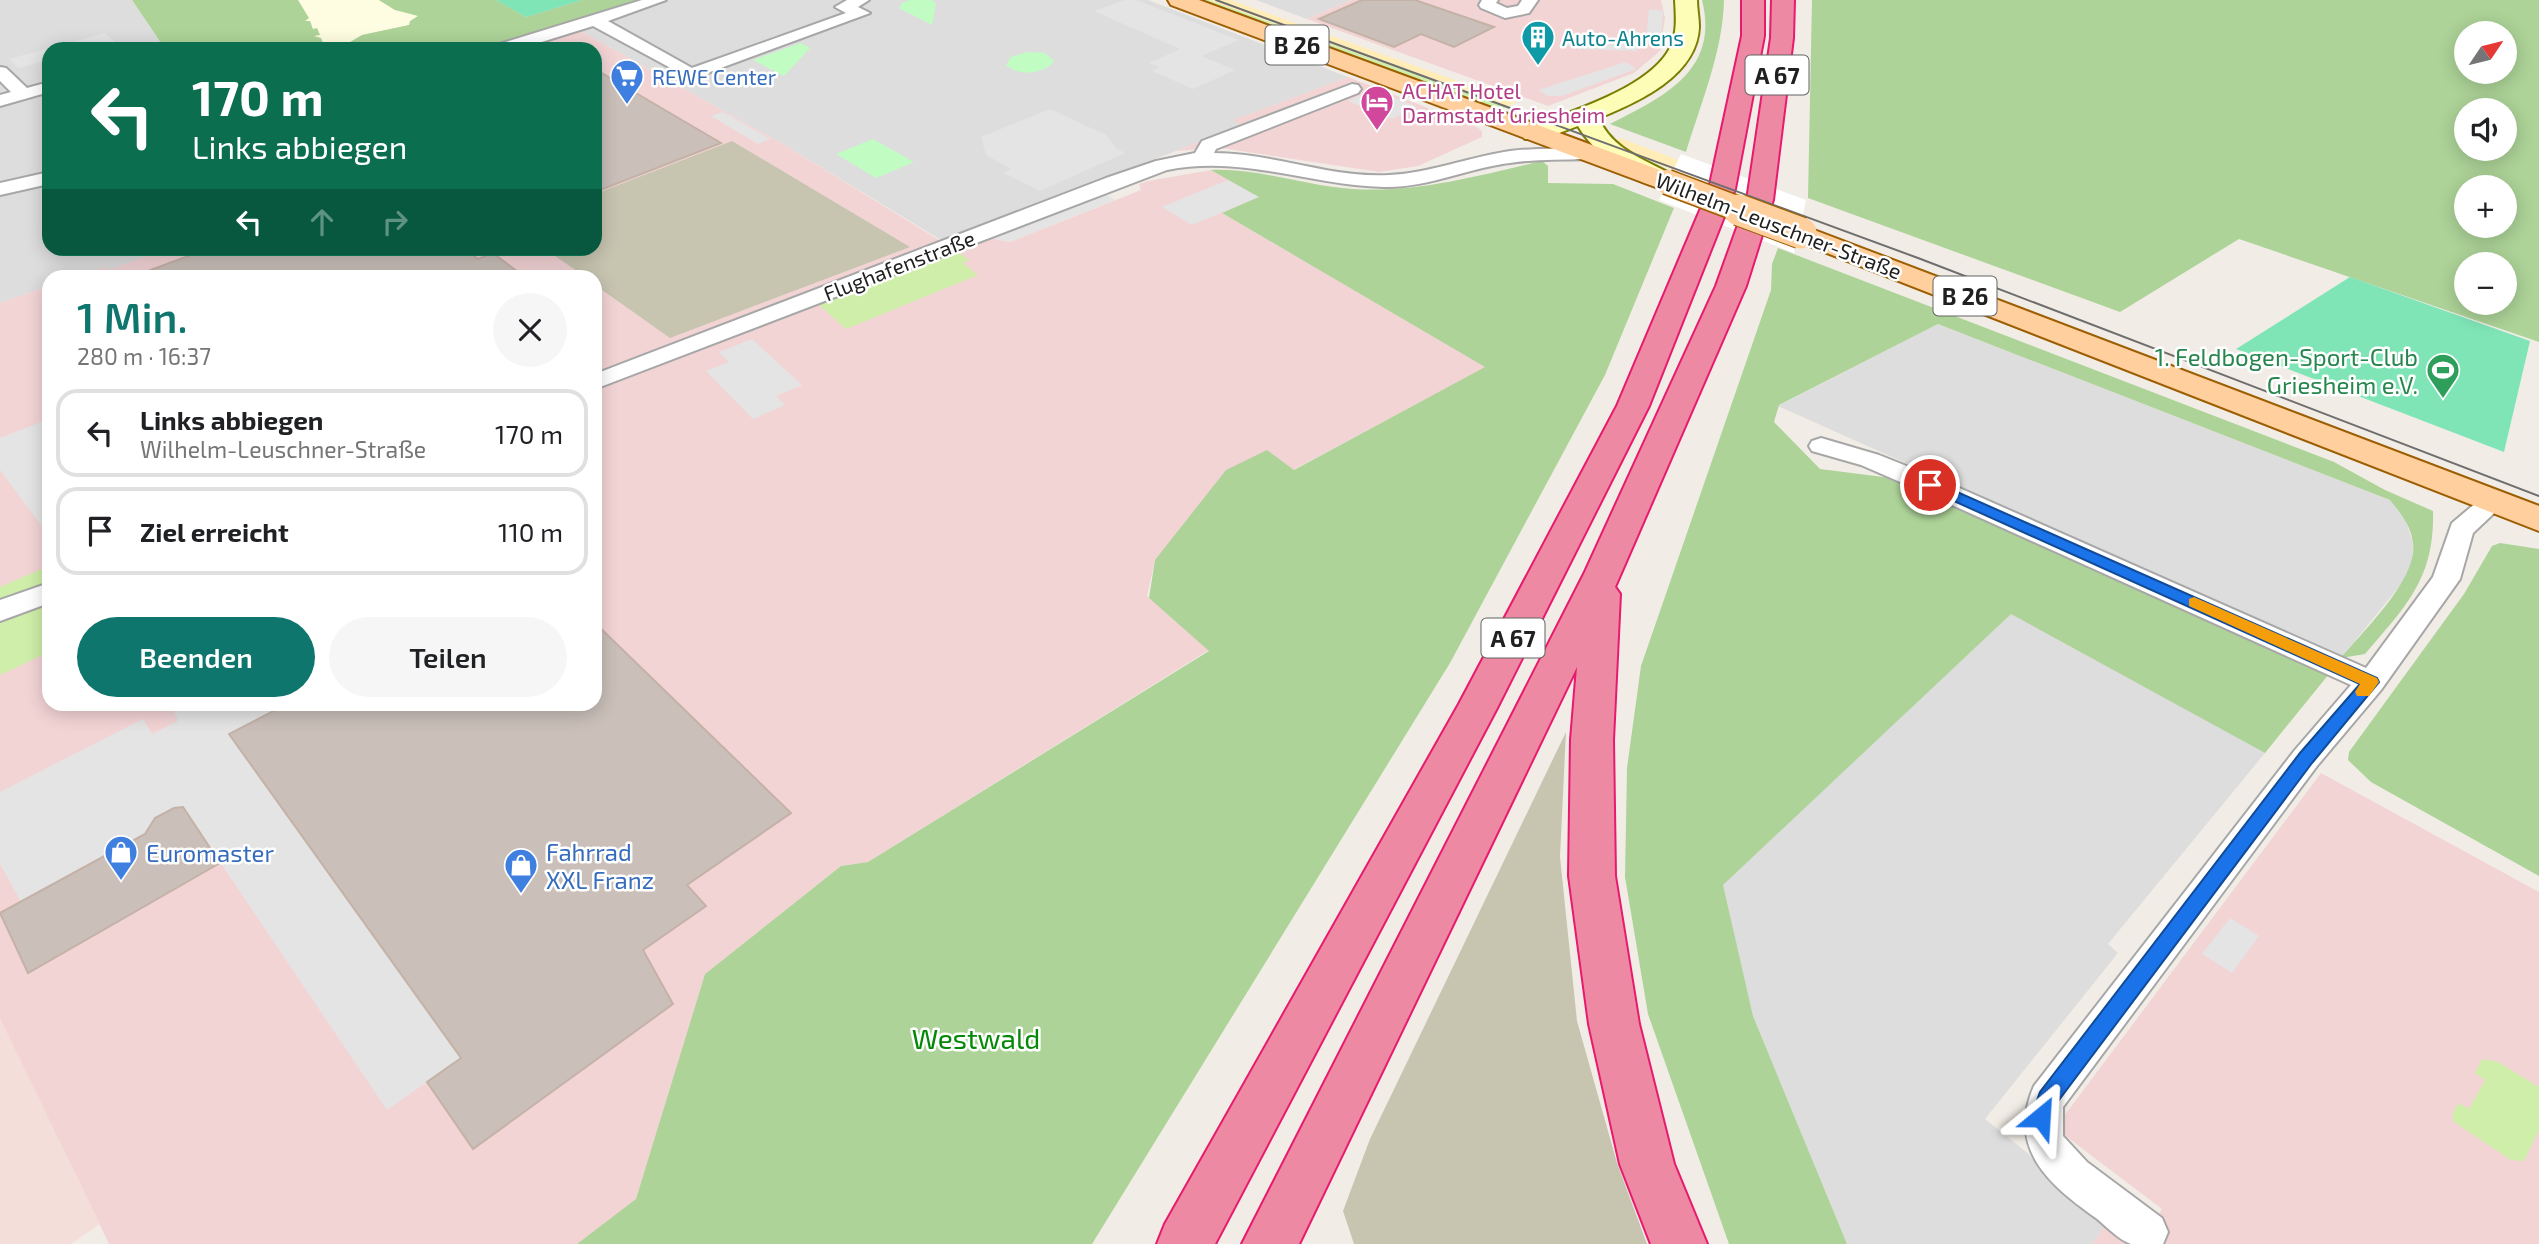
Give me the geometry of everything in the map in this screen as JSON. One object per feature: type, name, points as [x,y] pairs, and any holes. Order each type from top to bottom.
[{"type":"highway","name":"A 67","points":[[1185,1244],[1477,708],[1633,406],[1722,189],[1754,36],[1753,0]]},
{"type":"highway","name":"A 67","points":[[1270,1244],[1602,574],[1731,286],[1760,200],[1782,38],[1783,0]]},
{"type":"highway","name":"A 67","points":[[1602,574],[1592,740],[1592,876],[1617,1037],[1647,1164],[1679,1244]]},
{"type":"main road","name":"Wilhelm-Leuschner-Straße","points":[[1179,0],[1801,233],[2539,519]]},
{"type":"main road","points":[[1535,134],[1641,88],[1677,60],[1688,37],[1690,20],[1686,0]]},
{"type":"main road","points":[[1585,112],[1594,137],[1615,153],[1667,182]]},
{"type":"street","points":[[524,42],[658,0]]},
{"type":"street","points":[[594,20],[691,74],[862,13],[843,7],[861,0]]},
{"type":"street","points":[[1490,0],[1487,5],[1505,13],[1523,10],[1530,0]]},
{"type":"street","points":[[0,72],[23,94]]},
{"type":"street","points":[[0,101],[42,89]]},
{"type":"street","points":[[1206,158],[1203,150],[1209,145],[1352,89]]},
{"type":"street","name":"Flughafenstraße","points":[[1458,167],[1535,134]]},
{"type":"street","name":"Flughafenstraße","points":[[602,379],[1140,172],[1183,160],[1206,158],[1250,161],[1360,181],[1403,180],[1524,155],[1585,153]]},
{"type":"street","points":[[0,190],[42,180]]},
{"type":"street","points":[[1821,446],[1870,460],[1930,485],[2371,682]]},
{"type":"street","points":[[2148,1232],[2057,1158],[2044,1139],[2041,1117],[2047,1099],[2306,758],[2371,682],[2446,579],[2461,529],[2493,502]]},
{"type":"street","points":[[0,611],[42,595]]},
{"type":"shaded area","points":[[0,0],[1148,0],[1348,77],[1234,120],[1241,125],[941,240],[783,144],[579,30],[540,42],[42,42],[42,256],[150,256],[108,270],[105,267],[96,270],[42,270],[42,288],[0,303]]},
{"type":"shaded area","points":[[132,0],[379,0],[395,10],[419,15],[410,25],[362,35],[350,42],[160,42]]},
{"type":"shaded area","points":[[1125,0],[1136,0],[1239,40],[1201,56],[1235,70],[1193,89],[1152,71],[1160,67],[1149,63],[1180,49],[1094,11]]},
{"type":"shaded area","points":[[1256,0],[1351,0],[1307,19]]},
{"type":"shaded area","points":[[1351,0],[1661,0],[1665,18],[1660,51],[1634,73],[1548,106],[1307,19]]},
{"type":"shaded area","points":[[1649,9],[1663,11],[1661,42],[1646,41]]},
{"type":"shaded area","points":[[579,30],[600,42],[540,42]]},
{"type":"shaded area","points":[[105,33],[115,42],[72,42]]},
{"type":"shaded area","points":[[1568,38],[1638,44],[1637,51],[1577,49],[1566,45]]},
{"type":"shaded area","points":[[602,43],[783,144],[957,251],[990,238],[1010,242],[1141,190],[1139,184],[1148,181],[1211,170],[1259,197],[1222,213],[1486,367],[1293,470],[1155,560],[1147,596],[1209,650],[868,862],[841,866],[705,974],[636,1200],[577,1244],[109,1244],[0,1019],[0,303],[42,288],[42,711],[602,711],[602,270],[108,270],[148,256],[602,256]]},
{"type":"shaded area","points":[[42,50],[42,62],[18,68],[9,59]]},
{"type":"shaded area","points":[[1626,62],[1636,69],[1562,96],[1548,96],[1538,90]]},
{"type":"shaded area","points":[[1348,77],[1477,127],[1482,131],[1482,137],[1418,166],[1379,172],[1221,148],[1176,151],[1240,125],[1233,120]]},
{"type":"shaded area","points":[[1366,93],[1380,99],[1388,95],[1417,107],[1392,119],[1348,101]]},
{"type":"shaded area","points":[[1050,109],[1106,135],[1116,148],[1125,153],[1040,191],[1003,173],[1011,169],[986,155],[981,137]]},
{"type":"shaded area","points":[[723,112],[770,139],[758,144],[711,116]]},
{"type":"shaded area","points":[[732,141],[910,247],[670,338],[602,290],[602,270],[575,270],[555,256],[602,256],[602,191]]},
{"type":"shaded area","points":[[1228,180],[1259,197],[1192,225],[1162,207]]},
{"type":"shaded area","points":[[1104,193],[1115,200],[1010,242],[990,238]]},
{"type":"shaded area","points":[[1938,324],[2390,500],[2406,521],[2413,543],[2412,564],[2402,583],[2341,658],[1778,406]]},
{"type":"shaded area","points":[[752,339],[802,385],[776,396],[785,405],[753,419],[706,371],[729,362],[719,352]]},
{"type":"shaded area","points":[[42,422],[42,527],[0,470],[0,438]]},
{"type":"shaded area","points":[[2011,613],[2265,753],[2108,944],[2118,953],[1985,1119],[2110,1219],[2092,1244],[1847,1244],[1753,1016],[1722,885]]},
{"type":"shaded area","points":[[174,711],[274,711],[230,734],[461,1058],[387,1110],[183,807],[173,808],[155,818],[151,824],[155,829],[21,902],[0,864],[0,792],[143,719],[152,734],[178,721]]},
{"type":"shaded area","points":[[1566,732],[1560,857],[1577,1021],[1617,1163],[1647,1244],[1354,1244],[1343,1211],[1370,1139]]},
{"type":"shaded area","points":[[2321,773],[2539,892],[2539,1244],[2092,1244],[2110,1219],[2148,1232],[2162,1209],[2055,1128]]},
{"type":"shaded area","points":[[2230,918],[2259,936],[2232,973],[2202,954]]},
{"type":"shaded area","points":[[0,1019],[100,1224],[71,1244],[0,1244]]},
{"type":"green space","points":[[132,0],[298,0],[309,18],[305,21],[310,21],[313,29],[317,28],[320,35],[314,36],[321,38],[323,42],[160,42]]},
{"type":"green space","points":[[379,0],[496,0],[526,17],[582,0],[641,0],[507,42],[350,42],[362,35],[409,25],[410,21],[418,16],[395,10]]},
{"type":"green space","points":[[496,0],[582,0],[526,17]]},
{"type":"green space","points":[[910,0],[931,0],[936,3],[932,25],[899,8],[902,3]]},
{"type":"green space","points":[[1196,0],[1209,0],[1506,107],[1499,111]]},
{"type":"green space","points":[[1702,0],[1724,0],[1723,19],[1710,77],[1686,152],[1610,124],[1667,92],[1695,63],[1703,46],[1705,25]]},
{"type":"green space","points":[[1812,0],[2539,0],[2539,342],[2460,315],[2517,315],[2517,252],[2454,252],[2454,313],[2239,239],[2120,312],[1808,198]]},
{"type":"green space","points":[[801,43],[810,48],[784,76],[753,60]]},
{"type":"green space","points":[[1027,52],[1045,53],[1054,61],[1044,69],[1031,72],[1017,71],[1006,65],[1011,57]]},
{"type":"green space","points":[[873,139],[914,162],[876,178],[836,154]]},
{"type":"green space","name":"Westwald","points":[[1542,161],[1548,166],[1548,183],[1613,184],[1674,208],[1605,375],[1450,663],[1092,1244],[577,1244],[636,1199],[705,974],[841,866],[868,862],[1209,651],[1149,598],[1155,560],[1226,470],[1267,450],[1294,470],[1485,367],[1222,213],[1258,197],[1211,170],[1247,172],[1335,187],[1377,190],[1449,182]]},
{"type":"green space","points":[[1778,248],[2334,462],[2385,490],[2433,511],[2429,555],[2415,590],[2365,654],[2341,658],[2388,604],[2407,572],[2412,557],[2410,531],[2390,500],[1938,324],[1779,405],[1774,422],[1820,469],[1899,479],[2329,674],[2265,753],[2011,614],[1723,885],[1753,1016],[1847,1244],[1729,1244],[1648,1014],[1625,877],[1627,768],[1641,666],[1771,290],[1772,264]]},
{"type":"green space","points":[[957,251],[969,260],[963,263],[978,275],[846,329],[819,305]]},
{"type":"green space","name":"1. Feldbogen-Sport-Club Griesheim e.V.","points":[[2350,277],[2530,341],[2504,452],[2236,349]]},
{"type":"green space","points":[[2500,543],[2539,549],[2539,876],[2371,782],[2348,760],[2349,752],[2464,594],[2492,546]]},
{"type":"green space","points":[[42,569],[42,584],[0,600],[0,587]]},
{"type":"green space","points":[[42,606],[42,655],[0,675],[0,622]]},
{"type":"green space","points":[[2482,1059],[2498,1062],[2539,1087],[2539,1130],[2524,1161],[2511,1160],[2454,1122],[2452,1115],[2458,1103],[2469,1109],[2485,1080],[2475,1073]]},
{"type":"sand","points":[[1209,0],[1231,0],[1516,102],[1506,107]]},
{"type":"sand","points":[[1620,138],[1678,160],[1673,170],[1610,145]]},
{"type":"pier","points":[[1681,154],[1806,200],[1794,253],[1659,200]]},
{"type":"building","points":[[1362,0],[1415,0],[1494,27],[1454,47],[1421,34],[1394,47],[1319,19]]},
{"type":"building","name":"REWE Center","points":[[602,73],[721,143],[602,189]]},
{"type":"building","points":[[188,256],[474,256],[478,259],[497,256],[515,270],[151,270]]},
{"type":"building","name":"Fahrrad XXL Franz","points":[[602,630],[791,813],[687,885],[706,906],[643,950],[673,1004],[473,1149],[427,1082],[461,1058],[229,734],[273,711],[602,711]]},
{"type":"building","name":"Euromaster","points":[[183,807],[220,863],[28,973],[0,913],[145,834],[155,818],[174,808]]},
{"type":"tram line","points":[[1216,0],[1918,258],[2539,496]]},
{"type":"slow traffic","points":[[2194,603],[2371,682],[2363,692]]},
{"type":"place","name":"Auto-Ahrens","points":[[1538,67]]},
{"type":"place","name":"REWE Center","points":[[627,106]]},
{"type":"place","name":"ACHAT Hotel Darmstadt Griesheim","points":[[1377,132]]},
{"type":"place","name":"1. Feldbogen-Sport-Club Griesheim e.V.","points":[[2443,400]]},
{"type":"place","name":"Euromaster","points":[[121,882]]},
{"type":"place","name":"Fahrrad XXL Franz","points":[[521,895]]},
{"type":"route","points":[[1930,485],[2371,682],[2306,758],[2047,1099],[2041,1117]]}]
